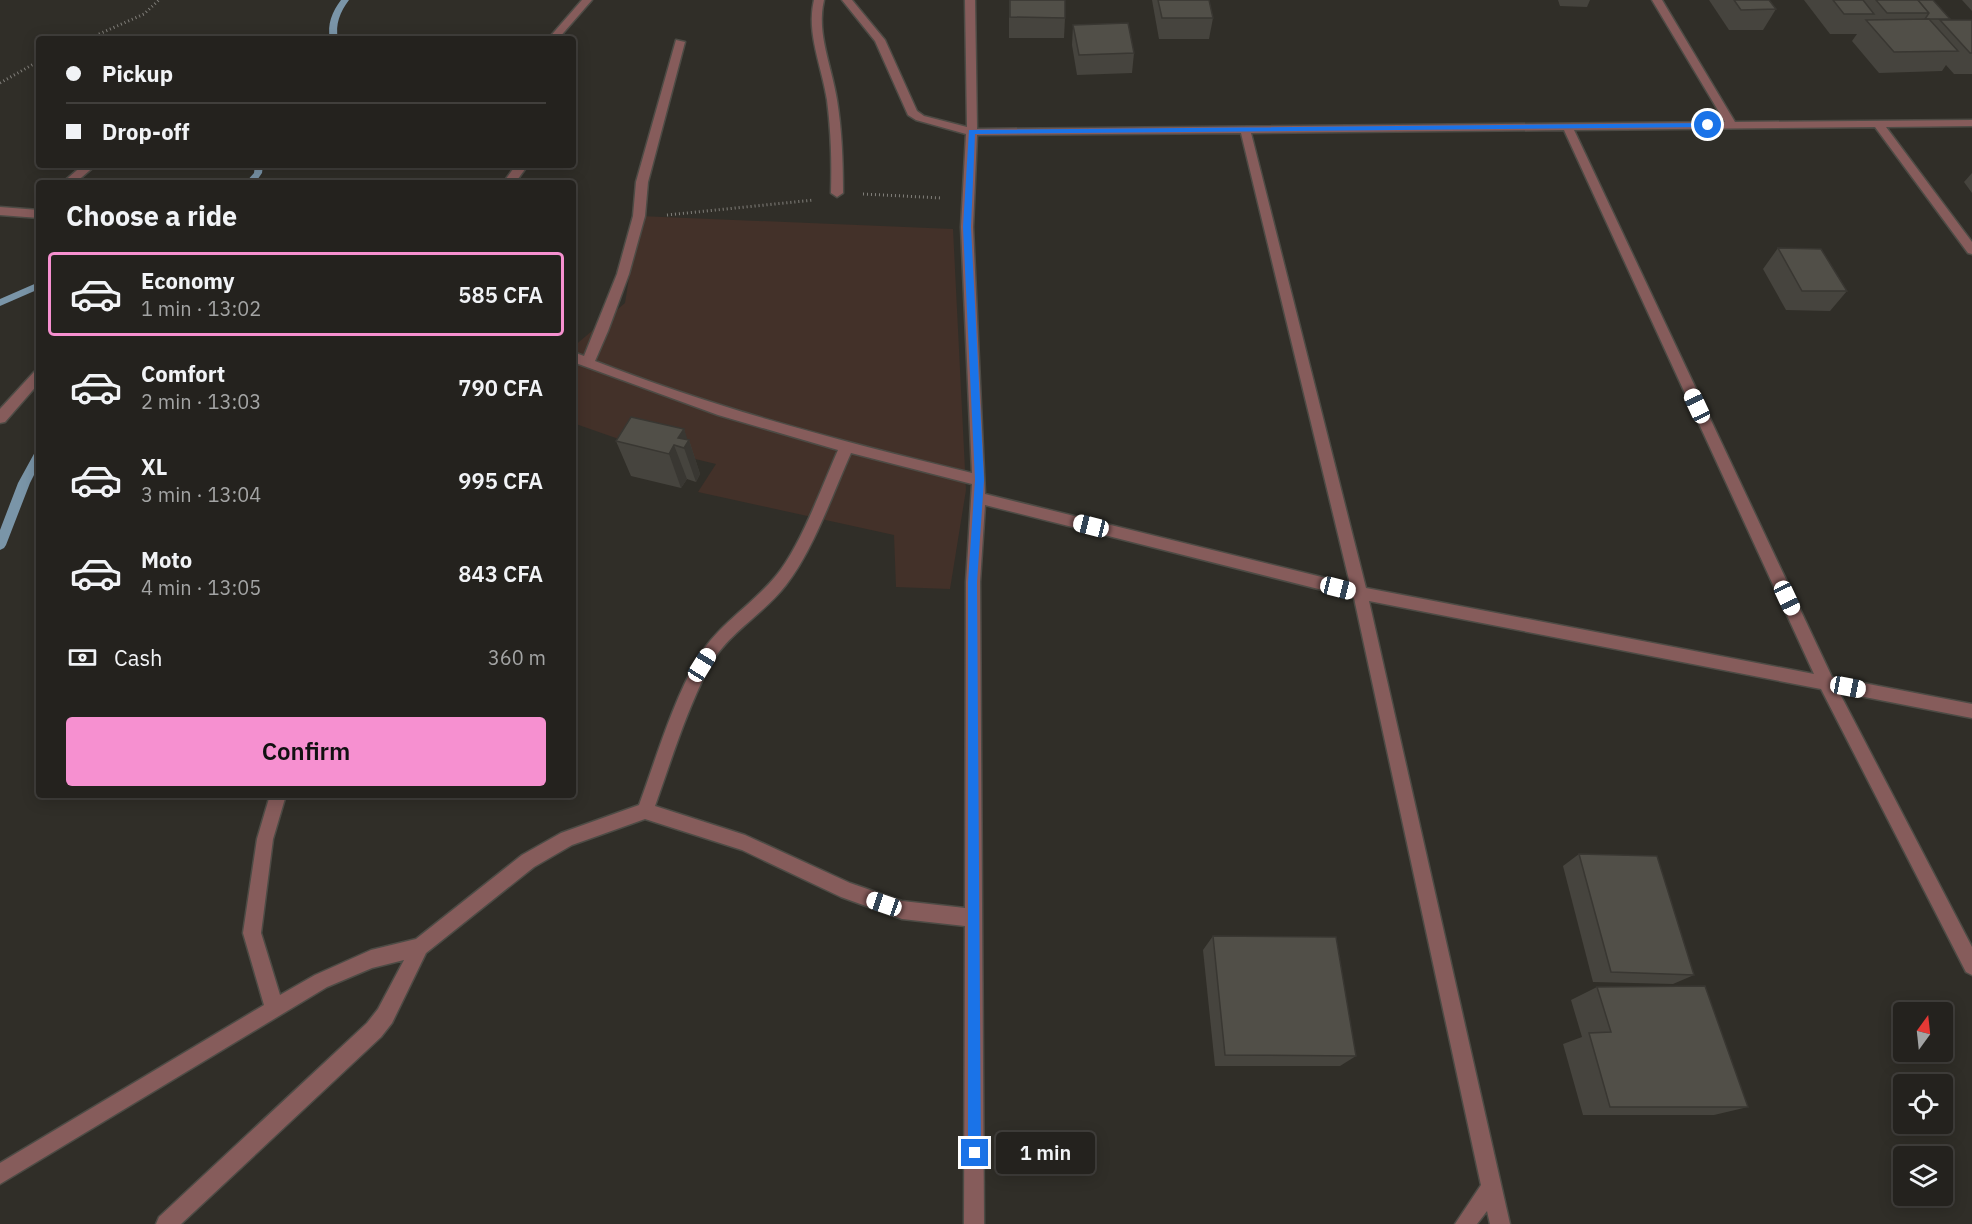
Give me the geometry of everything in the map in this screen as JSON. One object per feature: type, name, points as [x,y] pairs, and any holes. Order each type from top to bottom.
[{"type":"street","points":[[556,36],[587,0]]},
{"type":"street","points":[[819,0],[815,17],[832,100],[838,154],[837,193]]},
{"type":"street","points":[[847,0],[880,40],[912,113],[920,118],[972,132],[1972,123]]},
{"type":"street","points":[[970,0],[972,132],[967,199],[979,480],[972,582],[975,918],[974,1224]]},
{"type":"street","points":[[1657,0],[1732,125]]},
{"type":"street","points":[[587,363],[602,331],[623,274],[639,216],[642,182],[680,42]]},
{"type":"street","points":[[1878,124],[1972,250]]},
{"type":"street","points":[[1568,128],[1827,684],[1972,966]]},
{"type":"street","points":[[1245,129],[1360,593],[1500,1224]]},
{"type":"street","points":[[72,180],[86,168]]},
{"type":"street","points":[[0,210],[33,214]]},
{"type":"street","points":[[576,358],[696,402],[846,447],[979,480]]},
{"type":"street","points":[[0,418],[36,378]]},
{"type":"street","points":[[645,811],[673,734],[702,665],[717,642],[781,581],[802,545],[846,447]]},
{"type":"street","points":[[979,498],[1360,593],[1972,711]]},
{"type":"street","points":[[275,1009],[252,933],[266,839],[277,798]]},
{"type":"street","points":[[166,1224],[374,1030],[385,1016],[420,947],[528,861],[567,839],[645,811],[745,843],[847,891],[902,910],[975,918]]},
{"type":"street","points":[[0,1174],[321,981],[370,959],[420,947]]},
{"type":"street","points":[[1465,1224],[1491,1189]]},
{"type":"path","points":[[95,36],[144,14],[159,0]]},
{"type":"path","points":[[0,83],[36,63]]},
{"type":"path","points":[[639,216],[800,203],[819,200],[837,193],[967,199]]},
{"type":"shaded area","points":[[639,216],[953,229],[966,490],[950,589],[896,587],[894,535],[698,492],[716,464],[633,444],[576,424],[576,344],[625,303]]},
{"type":"building","points":[[1010,0],[1065,0],[1065,18],[1010,17]]},
{"type":"building","points":[[1158,0],[1209,0],[1213,18],[1162,18]]},
{"type":"building","points":[[1734,0],[1769,0],[1776,9],[1741,10]]},
{"type":"building","points":[[1833,0],[1863,0],[1874,14],[1844,14]]},
{"type":"building","points":[[1876,0],[1918,0],[1929,13],[1887,13]]},
{"type":"building","points":[[1918,0],[1933,0],[1950,19],[1925,19],[1929,13]]},
{"type":"building","points":[[1929,19],[1958,51],[1894,52],[1866,20]]},
{"type":"building","points":[[1940,20],[1972,20],[1972,53],[1970,53]]},
{"type":"building","points":[[1128,23],[1134,53],[1079,55],[1073,25]]},
{"type":"building","points":[[1778,248],[1821,249],[1847,291],[1802,291]]},
{"type":"building","points":[[631,417],[684,429],[678,438],[689,440],[684,448],[674,445],[669,454],[616,441]]},
{"type":"building","points":[[1579,854],[1657,856],[1694,975],[1611,972]]},
{"type":"building","points":[[1213,936],[1336,937],[1356,1056],[1225,1055]]},
{"type":"building","points":[[1705,986],[1748,1107],[1610,1107],[1589,1033],[1611,1032],[1597,987]]},
{"type":"waterway","points":[[334,36],[334,18],[345,0]]},
{"type":"waterway","points":[[252,180],[259,168]]},
{"type":"waterway","points":[[0,303],[36,286]]},
{"type":"waterway","points":[[0,545],[24,483],[36,461]]},
{"type":"route","points":[[975,1153],[972,582],[979,480],[967,227],[972,132],[1708,125]]}]
